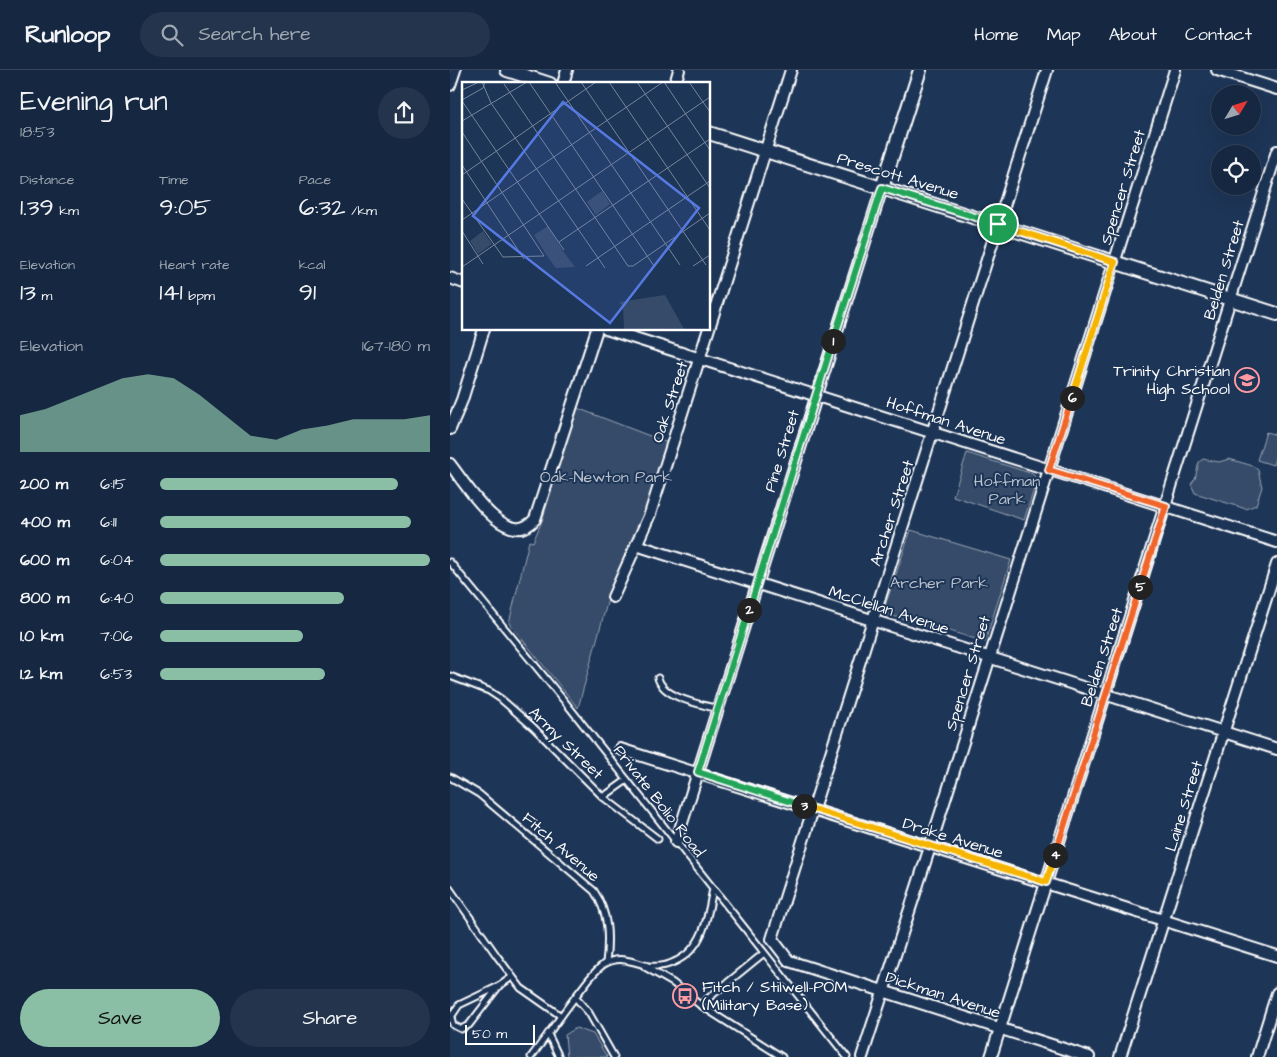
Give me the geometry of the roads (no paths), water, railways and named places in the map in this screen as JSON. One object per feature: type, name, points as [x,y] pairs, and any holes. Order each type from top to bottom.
[{"type":"street","points":[[450,85],[454,70]]},
{"type":"street","points":[[507,70],[544,82]]},
{"type":"street","points":[[676,82],[680,70]]},
{"type":"street","name":"Oak Street","points":[[710,327],[791,70]]},
{"type":"street","name":"Pine Street","points":[[676,842],[920,70]]},
{"type":"street","name":"Archer Street","points":[[789,961],[772,939],[1047,70]]},
{"type":"street","name":"Spencer Street","points":[[862,1057],[1175,70]]},
{"type":"street","points":[[1217,70],[1277,89]]},
{"type":"street","name":"Prescott Avenue","points":[[710,133],[1277,314]]},
{"type":"street","name":"Belden Street","points":[[991,1057],[1277,151]]},
{"type":"street","points":[[450,278],[462,282]]},
{"type":"street","points":[[450,429],[462,400],[484,330]]},
{"type":"street","points":[[450,464],[489,513],[500,523],[518,529],[524,529],[530,525],[535,519],[597,330]]},
{"type":"street","name":"Hoffman Avenue","points":[[609,330],[1277,542]]},
{"type":"street","name":"Oak Street","points":[[613,597],[650,514],[709,330]]},
{"type":"street","name":"McClellan Avenue","points":[[636,545],[1277,749]]},
{"type":"street","name":"Laine Street","points":[[1120,1057],[1277,564]]},
{"type":"street","name":"Drake Avenue","points":[[620,748],[1277,956]]},
{"type":"street","name":"Dickman Avenue","points":[[789,961],[1089,1057]]},
{"type":"street","points":[[1257,1057],[1277,993]]},
{"type":"lane","name":"Private Bolio Road","points":[[450,562],[566,703],[847,1057]]},
{"type":"lane","name":"Army Street","points":[[450,676],[489,691],[501,699],[533,727],[603,797],[658,839]]},
{"type":"lane","points":[[658,678],[660,685],[666,691],[677,697],[718,709]]},
{"type":"lane","name":"Fitch Avenue","points":[[450,777],[479,794],[594,891],[602,904],[606,917],[608,942],[606,964]]},
{"type":"lane","points":[[603,797],[627,780]]},
{"type":"lane","points":[[531,1057],[575,997],[596,971],[606,964],[619,959],[626,959],[657,967],[665,966],[681,959],[692,951],[706,922],[712,888]]},
{"type":"lane","points":[[450,889],[521,988],[561,1016]]},
{"type":"lane","points":[[700,1005],[764,953]]},
{"type":"lane","points":[[638,963],[673,983],[700,1005],[782,1057]]},
{"type":"lane","points":[[499,986],[469,1025],[461,1029],[453,1025],[450,1017],[459,1005],[499,986],[512,977]]},
{"type":"lane","points":[[575,997],[588,1012],[614,1057]]},
{"type":"lane","points":[[548,1034],[559,1057]]},
{"type":"place","name":"Trinity Christian High School","points":[[1247,380]]},
{"type":"place","name":"Fitch / Stilwell-POM (Military Base)","points":[[685,996]]},
{"type":"park label","name":"Oak-Newton Park","points":[[606,477]]},
{"type":"park label","name":"Hoffman Park","points":[[1007,490]]},
{"type":"park label","name":"Archer Park","points":[[939,583]]}]
